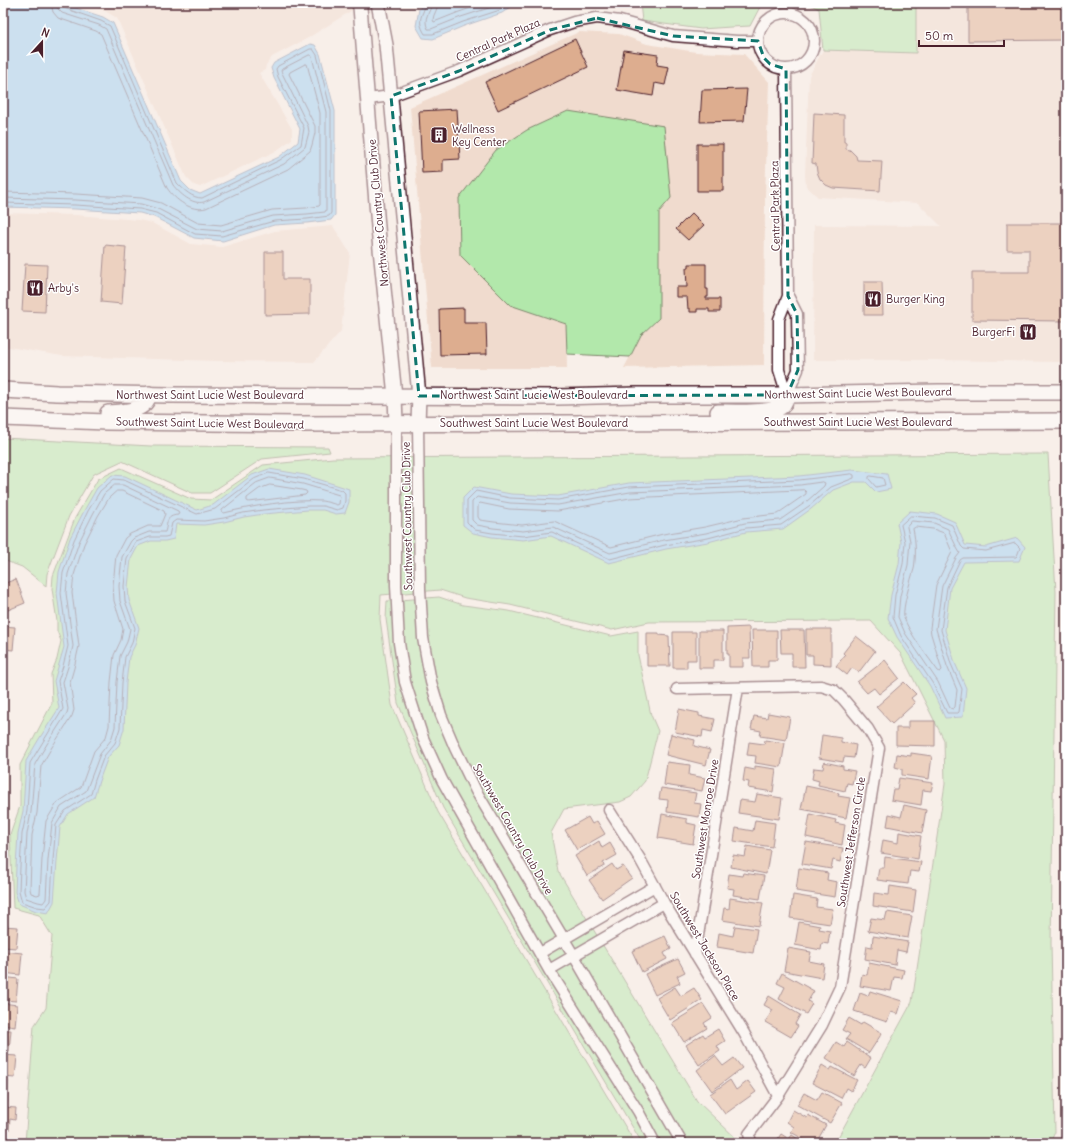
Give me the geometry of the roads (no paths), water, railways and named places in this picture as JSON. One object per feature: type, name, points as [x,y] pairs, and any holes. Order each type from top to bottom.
[{"type":"main road","name":"Northwest Saint Lucie West Boulevard","points":[[3,390],[57,393],[557,397],[938,392],[1066,392]]},
{"type":"main road","points":[[3,413],[19,411],[106,413],[129,411],[143,405],[147,401],[149,394]]},
{"type":"main road","points":[[674,422],[708,413],[769,411],[781,407],[785,403],[787,395]]},
{"type":"main road","name":"Southwest Saint Lucie West Boulevard","points":[[3,418],[106,422],[297,424],[1066,421]]},
{"type":"street","name":"Northwest Country Club Drive","points":[[358,3],[360,7],[379,239],[395,396],[396,423]]},
{"type":"street","points":[[378,3],[386,45],[391,96],[419,396],[418,423]]},
{"type":"street","points":[[789,12],[806,20],[814,37],[814,46],[810,55],[804,62],[796,67],[786,69],[778,68],[770,64],[764,58],[758,41],[759,32],[763,24],[770,17],[779,13],[789,12]]},
{"type":"street","name":"Central Park Plaza","points":[[368,99],[391,96],[459,71],[550,30],[574,22],[597,18],[620,21],[673,36],[737,41],[758,41]]},
{"type":"street","name":"Central Park Plaza","points":[[786,69],[788,296],[779,319],[779,370],[787,395]]},
{"type":"street","name":"Central Park Plaza","points":[[787,395],[798,370],[796,314],[788,296]]},
{"type":"street","name":"Southwest Country Club Drive","points":[[396,423],[397,600],[399,643],[406,682],[423,738],[442,780],[540,953],[638,1111],[655,1143]]},
{"type":"street","name":"Southwest Country Club Drive","points":[[418,423],[420,589],[423,638],[431,682],[441,715],[476,791],[574,956],[682,1143]]},
{"type":"street","name":"Southwest Jefferson Circle","points":[[677,689],[821,686],[834,690],[844,700],[868,728],[878,748],[840,987],[822,1025],[778,1096],[749,1134],[751,1143]]},
{"type":"street","name":"Southwest Monroe Drive","points":[[695,954],[738,688]]},
{"type":"street","name":"Southwest Jackson Place","points":[[609,810],[744,1033],[778,1096]]},
{"type":"street","points":[[540,953],[655,886]]},
{"type":"street","points":[[550,970],[664,903]]},
{"type":"water","points":[[3,3],[60,3],[103,17],[113,23],[181,181],[190,190],[200,194],[279,157],[298,142],[300,129],[274,78],[271,68],[274,63],[310,44],[315,45],[320,54],[335,111],[335,215],[331,220],[274,225],[223,241],[194,238],[154,217],[140,213],[3,207]]},
{"type":"water","points":[[424,3],[517,3],[502,13],[464,26],[433,39],[423,38],[416,26],[419,9]]},
{"type":"water","points":[[269,469],[305,475],[349,489],[349,502],[345,513],[336,514],[323,510],[308,510],[264,514],[204,525],[176,524],[174,539],[165,541],[151,541],[138,546],[131,559],[128,587],[129,600],[139,628],[135,645],[129,657],[124,729],[119,745],[108,757],[94,797],[68,814],[60,827],[54,902],[48,913],[36,911],[19,904],[15,892],[16,867],[18,833],[23,811],[26,761],[59,708],[54,681],[64,647],[57,593],[59,572],[70,538],[97,488],[112,475],[125,476],[197,510],[213,505],[252,475]]},
{"type":"water","points":[[852,470],[887,474],[891,489],[876,492],[866,482],[854,482],[833,490],[811,509],[783,529],[746,532],[708,542],[666,549],[609,563],[551,536],[523,540],[492,537],[473,533],[463,525],[463,498],[474,487],[511,494],[558,496],[629,483],[799,476]]},
{"type":"water","points":[[910,511],[937,514],[955,522],[965,545],[986,547],[1017,538],[1025,547],[1019,561],[964,562],[950,588],[945,630],[955,663],[966,688],[963,717],[945,718],[930,686],[897,637],[888,618],[891,595],[899,564],[901,542],[897,523]]},
{"type":"place","name":"Wellness Key Center","points":[[439,135]]},
{"type":"place","name":"Arby's","points":[[35,288]]},
{"type":"place","name":"Burger King","points":[[873,299]]},
{"type":"place","name":"BurgerFi","points":[[1028,332]]}]
